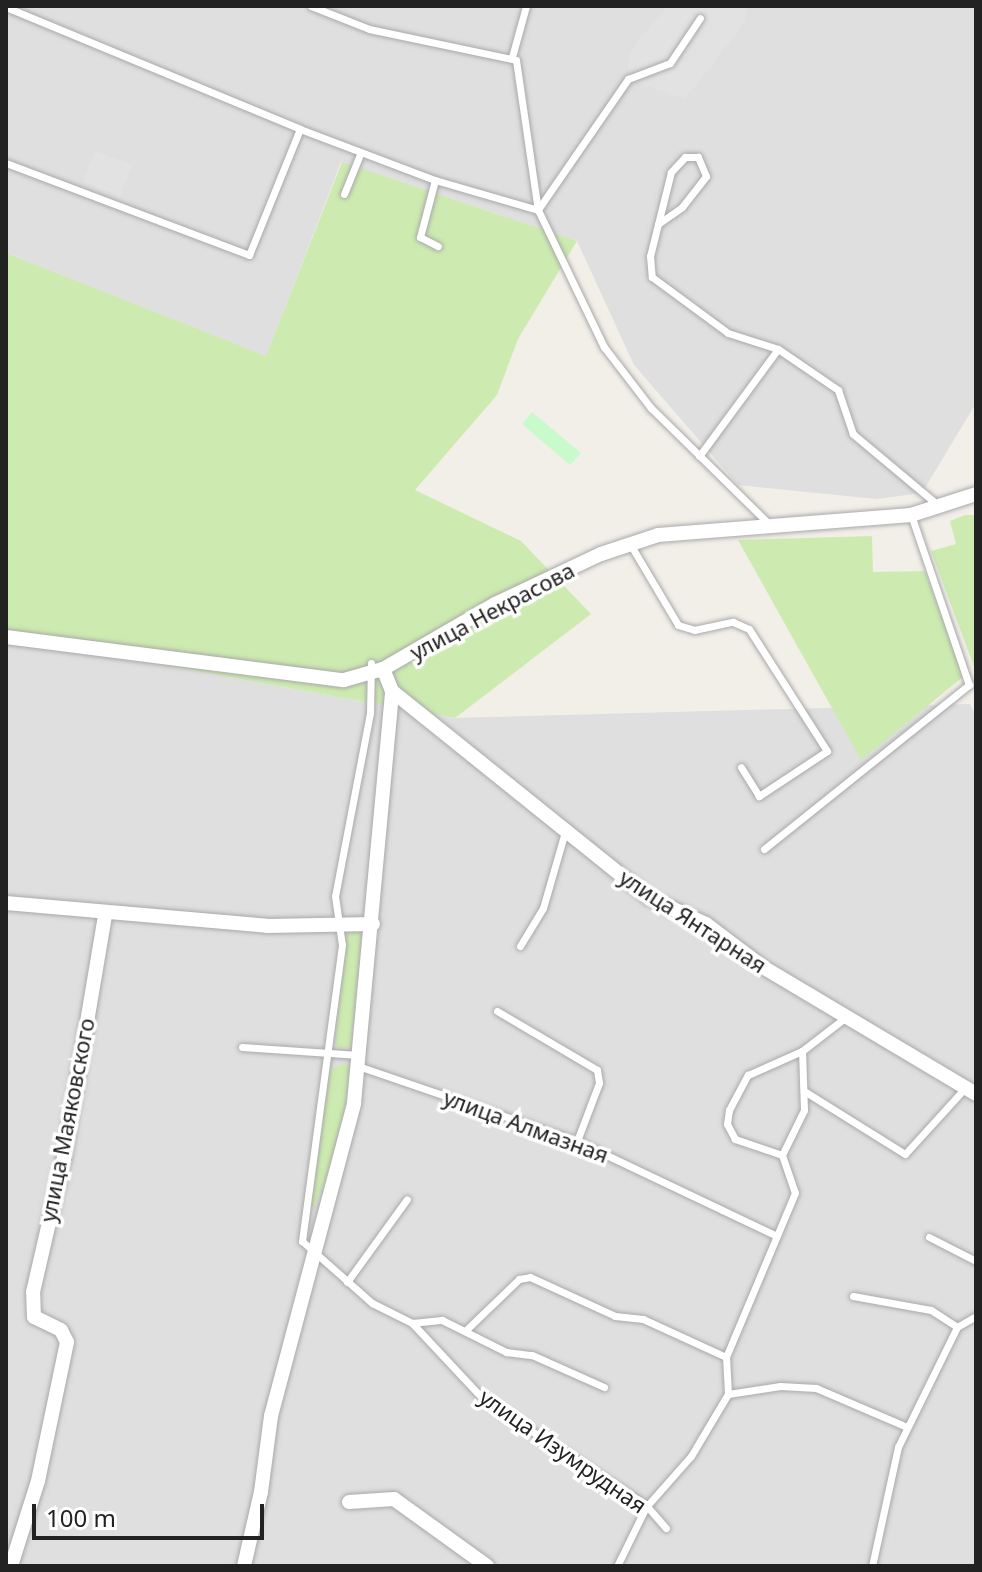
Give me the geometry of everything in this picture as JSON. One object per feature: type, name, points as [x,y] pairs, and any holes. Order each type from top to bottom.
[{"type":"street","name":"улица Некрасова","points":[[6,637],[315,681],[375,669],[495,604],[630,544],[686,530],[911,515],[976,494]]},
{"type":"street","points":[[244,1566],[261,1492],[262,1453],[354,1103],[373,924],[392,691],[375,669]]},
{"type":"street","name":"улица Янтарная","points":[[392,691],[648,897],[706,924],[763,967],[971,1090]]},
{"type":"street","points":[[6,903],[105,915],[267,926],[373,924]]},
{"type":"street","name":"улица Маяковского","points":[[11,1566],[38,1481],[67,1342],[63,1331],[34,1317],[33,1292],[64,1158],[105,915]]},
{"type":"street","points":[[349,1502],[397,1500],[487,1566]]},
{"type":"lane","points":[[311,6],[369,29],[512,57]]},
{"type":"lane","points":[[526,6],[512,57],[522,78],[538,210],[604,347],[634,389],[770,525]]},
{"type":"lane","points":[[6,7],[300,129],[435,180],[538,210]]},
{"type":"lane","points":[[538,210],[628,79],[670,63],[700,18]]},
{"type":"lane","points":[[6,163],[249,255],[300,129]]},
{"type":"lane","points":[[344,194],[361,152]]},
{"type":"lane","points":[[658,224],[682,207],[706,176],[698,157],[685,157],[674,167],[658,224],[650,264],[655,282],[728,333],[778,349],[838,390],[853,434],[938,505]]},
{"type":"lane","points":[[435,180],[420,237],[438,246]]},
{"type":"lane","points":[[98,198],[102,189]]},
{"type":"lane","points":[[699,456],[778,349]]},
{"type":"lane","points":[[764,849],[969,685],[911,515]]},
{"type":"lane","points":[[630,544],[678,625],[694,630],[738,623],[749,629],[827,751],[759,796],[741,767]]},
{"type":"lane","points":[[313,1253],[302,1237],[342,943],[335,896],[368,728],[375,669]]},
{"type":"lane","points":[[520,946],[543,908],[565,832]]},
{"type":"lane","points":[[497,1011],[597,1070],[599,1083],[577,1141]]},
{"type":"lane","points":[[782,1155],[735,1139],[727,1117],[748,1075],[802,1051],[847,1015]]},
{"type":"lane","name":"улица Алмазная","points":[[242,1047],[329,1054],[359,1061],[577,1141],[777,1236]]},
{"type":"lane","points":[[617,1566],[646,1507],[691,1456],[728,1394],[726,1357],[795,1190],[782,1155],[800,1121],[804,1091],[802,1051]]},
{"type":"lane","points":[[804,1091],[908,1154],[971,1090]]},
{"type":"lane","points":[[347,1282],[407,1199]]},
{"type":"lane","points":[[929,1237],[976,1261]]},
{"type":"lane","name":"улица Изумрудная","points":[[313,1253],[372,1303],[412,1323],[485,1401],[646,1507],[666,1528]]},
{"type":"lane","points":[[465,1331],[519,1279],[530,1277],[615,1316],[643,1319],[726,1357]]},
{"type":"lane","points":[[853,1296],[931,1310],[957,1327]]},
{"type":"lane","points":[[872,1566],[898,1447],[957,1327],[976,1316]]},
{"type":"lane","points":[[412,1323],[442,1320],[604,1387]]},
{"type":"lane","points":[[728,1394],[780,1386],[816,1388],[907,1427]]},
{"type":"shaded area","points":[[6,6],[976,6],[976,403],[922,493],[876,499],[738,485],[634,365],[577,241],[341,162],[266,357],[6,253]]},
{"type":"shaded area","points":[[667,6],[746,6],[746,21],[685,99],[628,79],[629,53]]},
{"type":"shaded area","points":[[95,151],[133,165],[120,196],[83,182]]},
{"type":"shaded area","points":[[6,637],[455,718],[970,704],[976,716],[976,1566],[6,1566]]},
{"type":"green space","points":[[342,162],[577,241],[518,339],[497,395],[415,490],[521,541],[591,614],[455,718],[6,637],[6,253],[266,356]]},
{"type":"green space","points":[[532,412],[581,453],[570,465],[522,424]]},
{"type":"green space","points":[[965,515],[976,515],[976,672],[931,551],[956,544],[950,521]]},
{"type":"green space","points":[[872,536],[873,572],[925,571],[964,676],[861,760],[738,540]]},
{"type":"green space","points":[[347,930],[362,932],[351,1047],[341,1048],[335,1046]]},
{"type":"green space","points":[[346,1063],[351,1071],[345,1109],[329,1171],[314,1208],[310,1203],[330,1070]]}]
